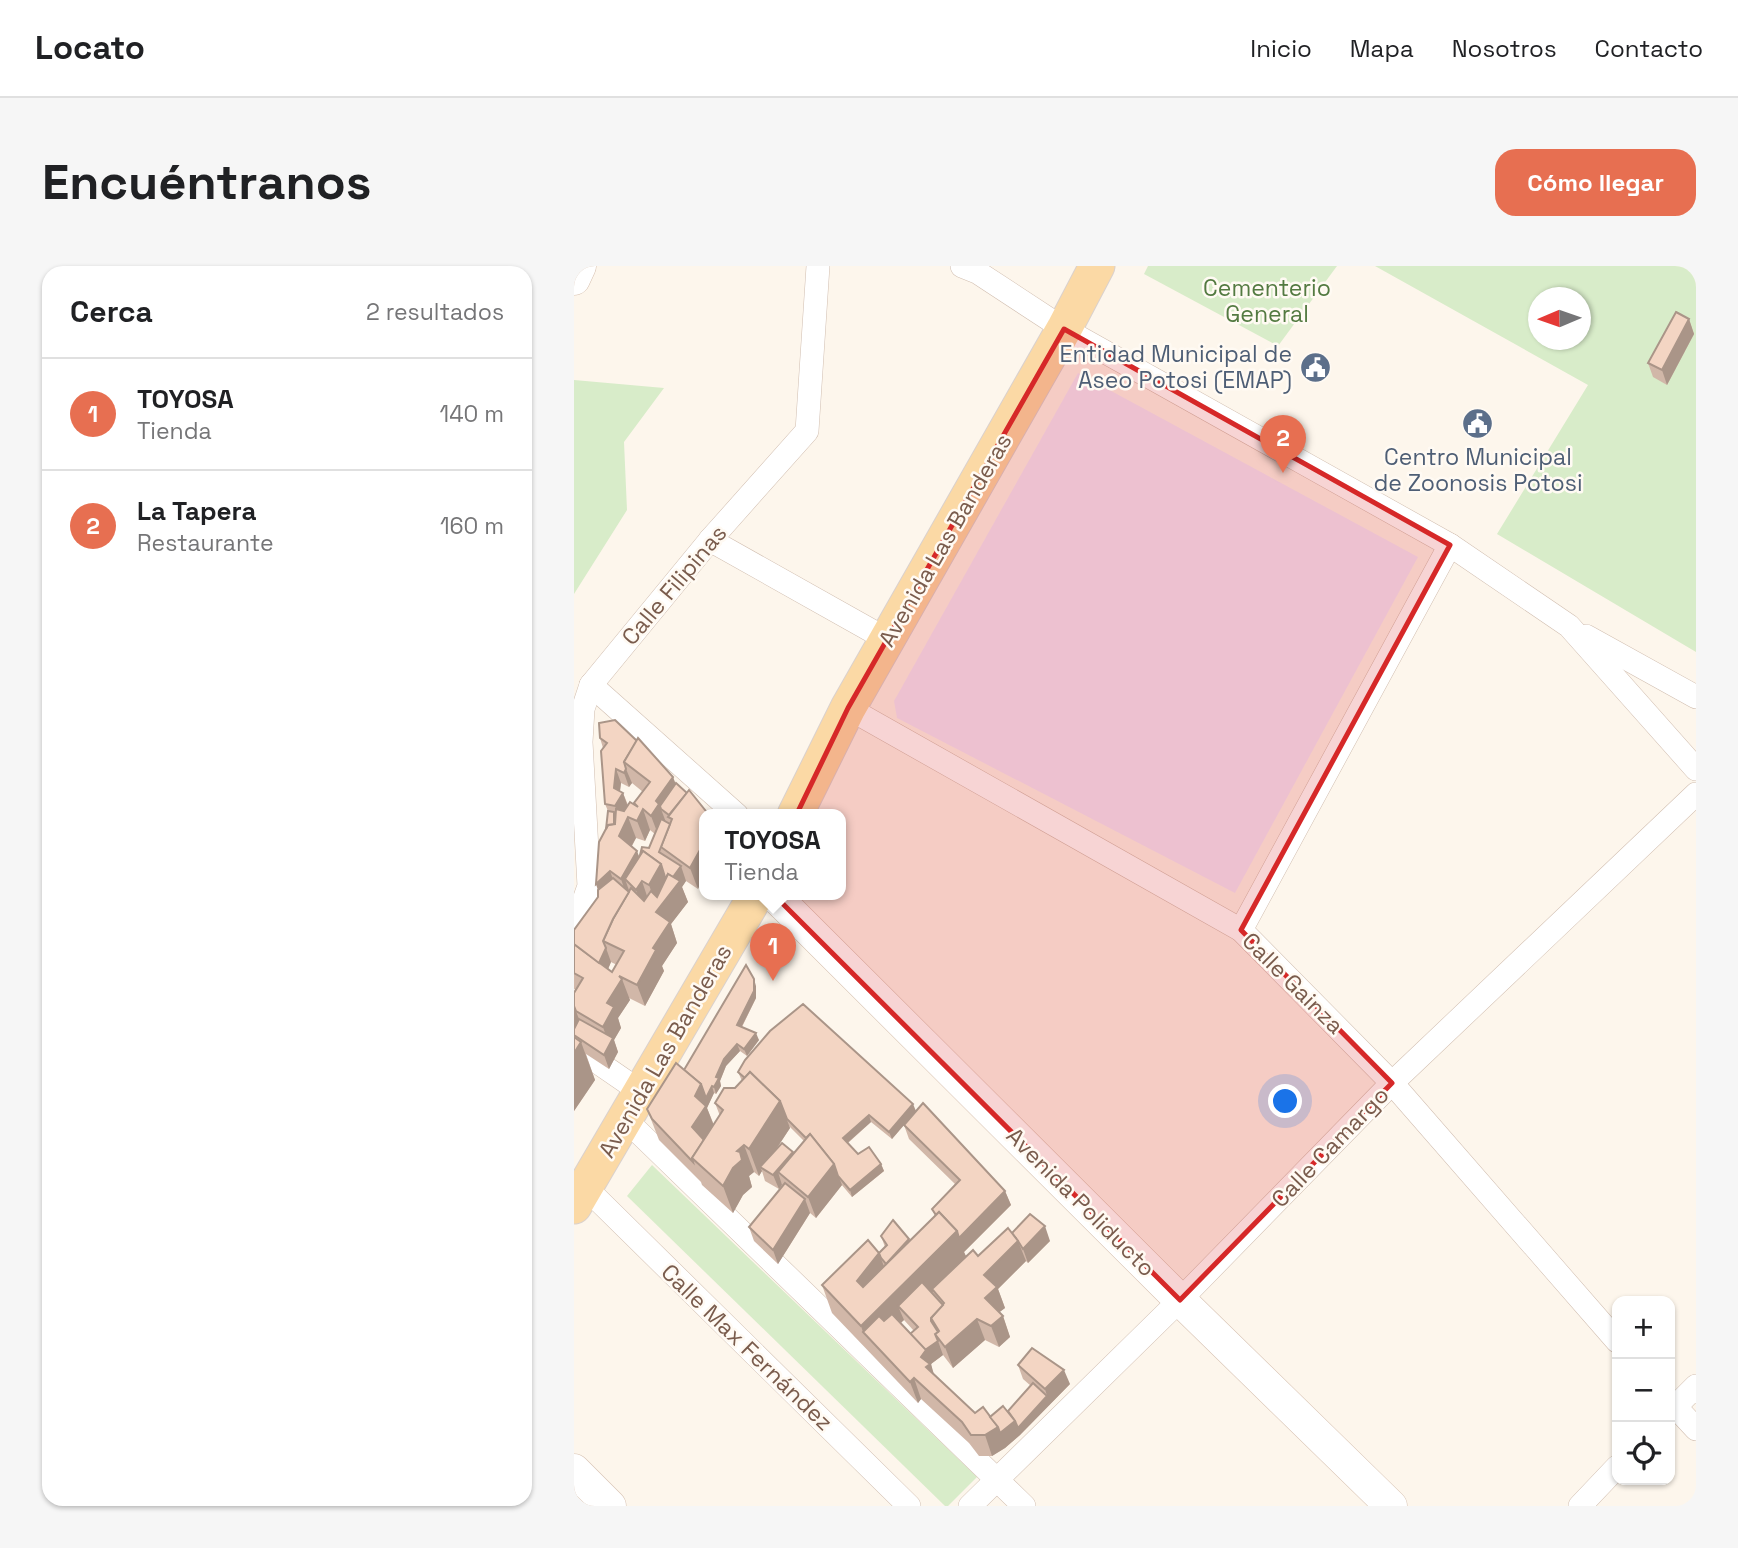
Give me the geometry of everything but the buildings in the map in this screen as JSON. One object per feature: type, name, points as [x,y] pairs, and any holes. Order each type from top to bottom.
[{"type":"main road","name":"Avenida Las Banderas","points":[[798,809],[848,708],[1064,329],[1097,266]]},
{"type":"main road","name":"Avenida Las Banderas","points":[[579,1197],[753,900]]},
{"type":"street","points":[[574,279],[580,266]]},
{"type":"street","name":"Calle Filipinas","points":[[574,918],[581,909],[589,886],[581,742],[583,709],[591,685],[710,540],[807,431],[818,266]]},
{"type":"street","points":[[973,268],[1064,329],[1450,545],[1569,626],[1696,697]]},
{"type":"street","points":[[710,540],[888,640]]},
{"type":"street","points":[[1241,930],[1450,545]]},
{"type":"street","points":[[1569,626],[1696,769]]},
{"type":"street","points":[[591,685],[730,809]]},
{"type":"street","name":"Calle Gainza","points":[[848,708],[1241,930],[1392,1083],[1612,1335]]},
{"type":"street","name":"Calle Camargo","points":[[970,1506],[1180,1300],[1392,1083],[1696,794]]},
{"type":"street","name":"Avenida Poliducto","points":[[779,900],[1391,1506]]},
{"type":"street","points":[[574,1046],[1024,1506]]},
{"type":"street","name":"Calle Max Fernández","points":[[579,1197],[909,1506]]},
{"type":"street","points":[[1675,1403],[1696,1386]]},
{"type":"street","points":[[1675,1410],[1696,1429]]},
{"type":"street","points":[[574,1470],[610,1506]]},
{"type":"street","points":[[1580,1506],[1612,1472]]},
{"type":"highlighted area","points":[[1064,329],[1450,545],[1241,930],[1392,1083],[1180,1300],[763,884],[848,708]]},
{"type":"shaded area","points":[[1078,373],[1418,557],[1235,893],[897,718],[894,701]]},
{"type":"green space","name":"Cementerio General","points":[[1148,266],[1337,266],[1278,346],[1144,274]]},
{"type":"green space","name":"Cementerio General","points":[[1375,266],[1696,266],[1696,652],[1497,534],[1588,385]]},
{"type":"green space","points":[[574,380],[664,388],[624,442],[627,510],[574,594]]},
{"type":"green space","points":[[652,1165],[977,1477],[948,1506],[627,1196]]},
{"type":"place","name":"Entidad Municipal de Aseo Potosi (EMAP)","points":[[1315,367]]},
{"type":"place","name":"Centro Municipal de Zoonosis Potosi","points":[[1478,423]]},
{"type":"place","name":"La Tapera","points":[[1283,473]]},
{"type":"place","name":"TOYOSA","points":[[773,981]]}]
